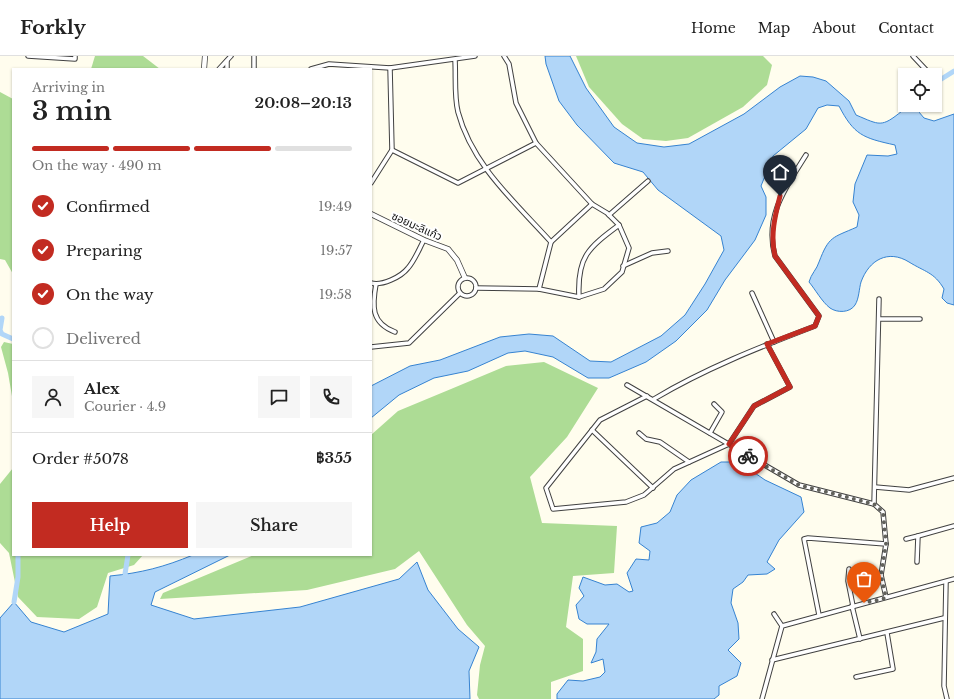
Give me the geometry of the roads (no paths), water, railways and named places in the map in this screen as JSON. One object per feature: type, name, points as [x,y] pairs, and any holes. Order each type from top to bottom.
[{"type":"street","points":[[28,56],[75,59],[75,56]]},
{"type":"street","points":[[204,68],[205,56]]},
{"type":"street","points":[[220,68],[230,56]]},
{"type":"street","points":[[254,56],[254,68]]},
{"type":"street","points":[[315,68],[329,64],[344,64],[390,68],[455,60],[474,56]]},
{"type":"street","points":[[476,288],[539,289],[579,297],[604,289],[622,272],[629,248],[619,225],[609,215],[592,204],[536,143],[516,103],[509,64],[504,56]]},
{"type":"street","points":[[913,56],[924,68]]},
{"type":"street","points":[[227,60],[227,68]]},
{"type":"street","points":[[455,60],[458,110],[466,135],[486,170],[550,242]]},
{"type":"street","points":[[372,181],[392,150],[390,68]]},
{"type":"street","points":[[392,150],[458,183],[486,170],[536,143]]},
{"type":"street","points":[[654,399],[677,385],[767,344],[815,326],[819,316],[775,256],[772,245],[775,215],[780,196],[806,155]]},
{"type":"street","points":[[609,215],[648,181]]},
{"type":"street","points":[[539,289],[550,242],[592,204]]},
{"type":"street","name":"ซอยมะลิแก้ว","points":[[372,216],[448,249],[457,260],[464,278]]},
{"type":"street","points":[[579,297],[579,276],[583,260],[596,243],[619,225]]},
{"type":"street","points":[[372,283],[376,284],[392,279],[408,268],[424,240]]},
{"type":"street","points":[[624,266],[652,253],[668,251]]},
{"type":"street","points":[[460,293],[458,284],[464,278],[473,280],[476,288]]},
{"type":"street","points":[[376,284],[373,302],[374,314],[384,328],[395,332]]},
{"type":"street","points":[[460,293],[468,296],[473,293],[476,288]]},
{"type":"street","points":[[372,347],[409,343],[460,293]]},
{"type":"street","points":[[752,293],[774,342]]},
{"type":"street","points":[[874,504],[879,299]]},
{"type":"street","points":[[879,319],[920,319]]},
{"type":"street","points":[[647,396],[600,420],[546,488],[553,508],[626,502],[644,495],[674,469],[729,444],[754,406],[790,387],[767,344]]},
{"type":"street","points":[[627,385],[654,399],[799,485],[874,504],[883,512],[886,544],[881,575],[886,598]]},
{"type":"street","points":[[710,433],[722,412],[714,404]]},
{"type":"street","points":[[592,430],[653,488]]},
{"type":"street","points":[[639,433],[646,439],[660,442],[689,462]]},
{"type":"street","points":[[875,487],[909,490],[954,478]]},
{"type":"street","points":[[906,539],[954,526]]},
{"type":"street","points":[[917,562],[918,536]]},
{"type":"street","points":[[819,615],[804,539],[808,538],[886,544]]},
{"type":"street","points":[[849,569],[848,581],[860,639]]},
{"type":"street","points":[[782,626],[954,579]]},
{"type":"street","points":[[946,582],[944,618],[944,686],[946,699]]},
{"type":"street","points":[[774,614],[782,626]]},
{"type":"street","points":[[772,660],[944,618]]},
{"type":"street","points":[[762,699],[782,626]]},
{"type":"street","points":[[856,677],[893,669],[887,632]]},
{"type":"water","points":[[545,56],[570,56],[586,88],[614,127],[637,143],[664,147],[689,144],[744,114],[780,87],[800,76],[813,77],[826,81],[849,101],[856,115],[876,123],[885,122],[900,112],[919,112],[924,118],[934,121],[954,114],[954,305],[947,303],[942,298],[944,289],[937,279],[901,258],[887,257],[874,263],[864,274],[855,305],[847,311],[833,310],[830,308],[821,299],[809,282],[818,265],[822,253],[829,242],[837,236],[857,227],[859,215],[853,202],[855,184],[867,155],[888,156],[897,154],[895,145],[875,140],[861,134],[844,116],[839,106],[827,105],[818,108],[806,129],[773,156],[761,186],[766,197],[766,215],[755,240],[725,280],[707,310],[676,341],[646,362],[609,378],[588,378],[553,357],[525,351],[508,353],[468,371],[434,378],[399,395],[372,417],[372,385],[410,366],[440,360],[500,337],[529,334],[553,336],[590,361],[611,362],[661,336],[685,315],[705,284],[724,250],[721,236],[658,190],[643,172],[614,163],[577,125],[559,101],[546,64]]},
{"type":"water","points":[[721,462],[739,462],[765,480],[801,497],[804,512],[779,540],[767,562],[775,569],[767,574],[748,575],[743,582],[733,589],[731,603],[738,623],[739,639],[728,650],[741,663],[737,676],[719,686],[719,695],[714,699],[557,699],[557,694],[568,680],[583,681],[600,677],[605,672],[603,659],[591,663],[596,652],[597,639],[609,624],[587,624],[579,619],[576,605],[584,596],[579,588],[583,577],[605,585],[617,584],[629,592],[633,591],[627,573],[636,559],[649,560],[650,551],[639,543],[641,527],[657,523],[670,512],[677,495],[691,480]]},
{"type":"water","points":[[190,556],[228,556],[155,592],[151,605],[194,619],[300,607],[399,579],[417,562],[428,590],[458,629],[479,647],[469,671],[470,699],[0,699],[0,618],[14,602],[31,622],[64,632],[108,614],[110,576],[152,569]]},
{"type":"waterway","points":[[942,79],[954,71]]},
{"type":"waterway","points":[[2,318],[0,330],[2,334],[12,339]]},
{"type":"waterway","points":[[14,602],[18,577],[18,556]]},
{"type":"waterway","points":[[128,556],[125,574],[128,581]]}]
